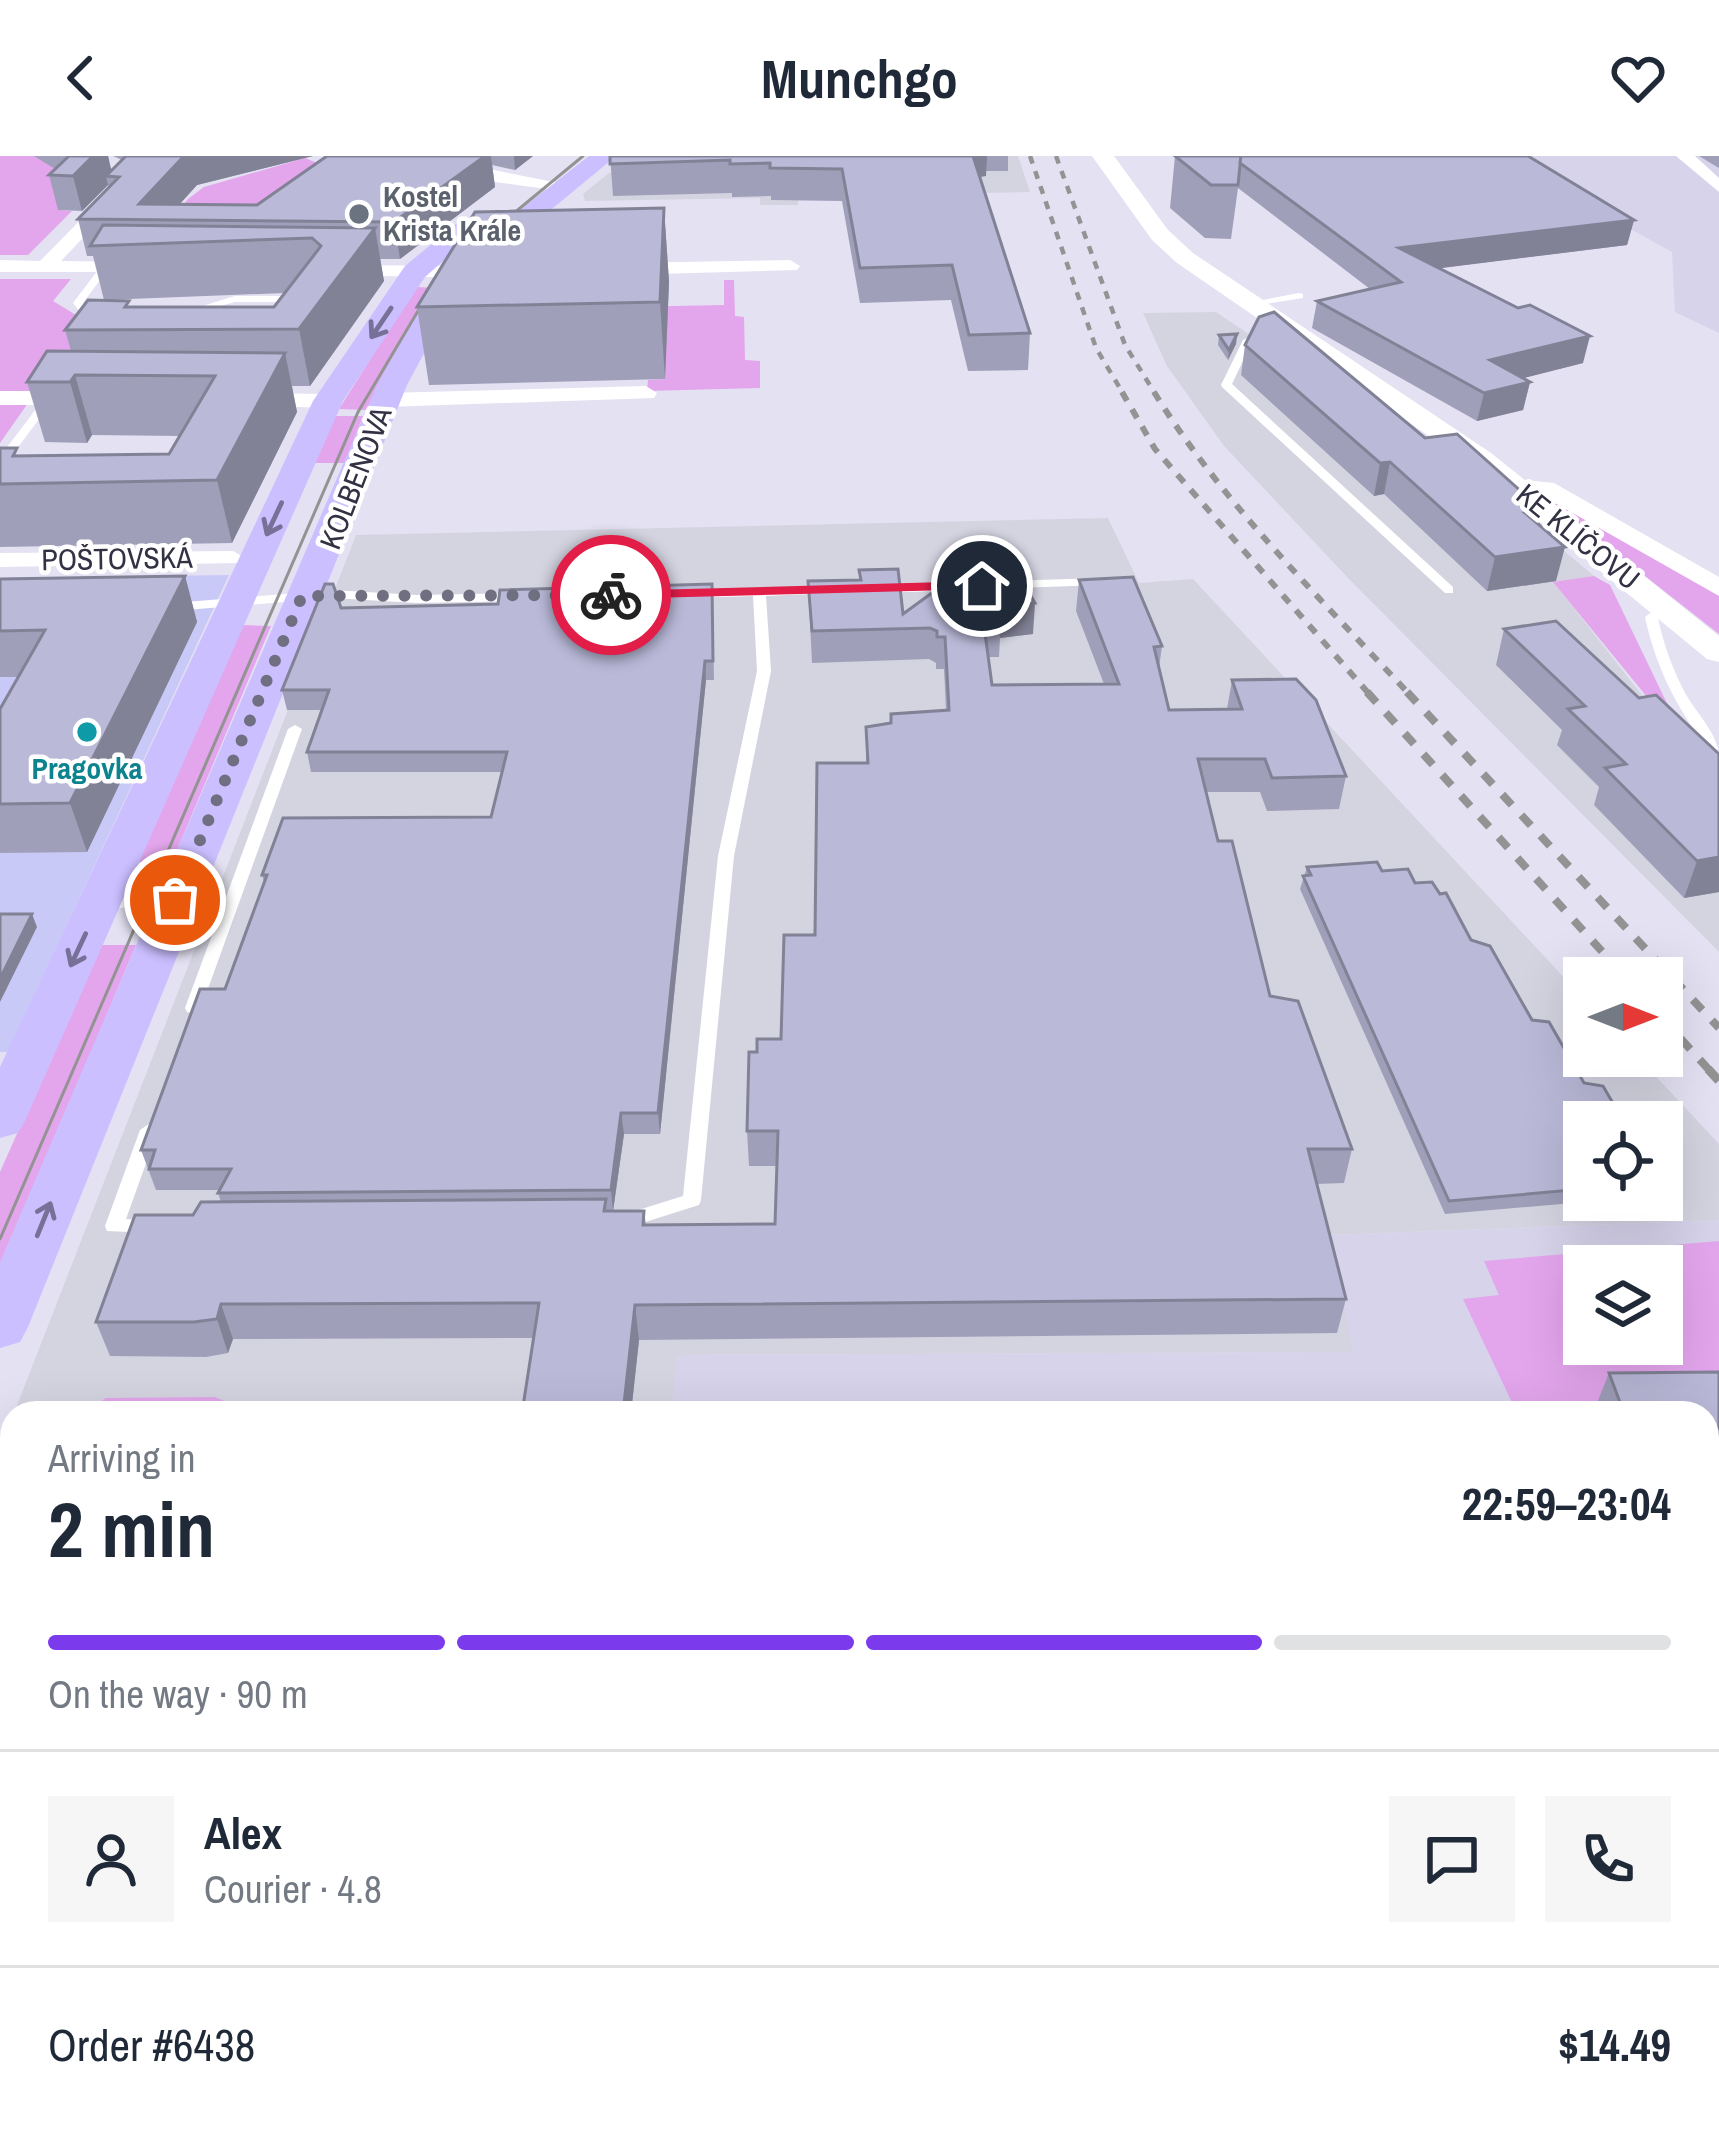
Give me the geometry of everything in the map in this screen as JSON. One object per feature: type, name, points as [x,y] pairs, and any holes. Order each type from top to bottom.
[{"type":"main road","name":"KOLBENOVA","points":[[0,1120],[100,900],[219,605],[328,401],[415,272],[524,181],[585,168]]},
{"type":"main road","name":"KOLBENOVA","points":[[0,1327],[302,596],[319,572],[348,500],[359,457],[385,400],[461,272],[585,168]]},
{"type":"street","points":[[402,156],[446,169],[524,181]]},
{"type":"street","name":"KE KLÍČOVU","points":[[1103,156],[1160,236],[1247,304],[1450,437],[1719,652]]},
{"type":"street","points":[[1684,156],[1719,187]]},
{"type":"street","points":[[45,267],[132,177]]},
{"type":"street","points":[[0,266],[171,269]]},
{"type":"street","points":[[609,269],[790,266]]},
{"type":"street","points":[[305,270],[519,271]]},
{"type":"street","points":[[0,398],[53,393],[96,398]]},
{"type":"street","points":[[385,400],[646,393]]},
{"type":"street","points":[[214,400],[328,401]]},
{"type":"street","points":[[1514,486],[1546,488],[1719,588]]},
{"type":"street","name":"POŠTOVSKÁ","points":[[0,560],[132,567],[233,558]]},
{"type":"street","points":[[100,900],[175,900]]},
{"type":"lane","points":[[104,268],[78,303],[84,310],[111,310]]},
{"type":"lane","points":[[1247,304],[1299,296]]},
{"type":"lane","points":[[181,311],[204,311],[235,299],[322,299]]},
{"type":"lane","points":[[1278,325],[1247,342],[1226,385],[1449,590]]},
{"type":"lane","points":[[9,452],[53,393]]},
{"type":"lane","points":[[668,594],[1115,582]]},
{"type":"lane","points":[[602,1222],[625,1222],[692,1200],[726,856],[764,670],[759,592]]},
{"type":"lane","points":[[158,607],[302,596],[531,597]]},
{"type":"lane","points":[[1663,607],[1651,617],[1654,636],[1698,730],[1719,753]]},
{"type":"lane","points":[[184,1032],[295,729]]},
{"type":"lane","points":[[153,1118],[114,1226],[183,1226]]},
{"type":"shaded area","points":[[0,156],[42,156],[60,169],[60,210],[72,211],[28,255],[0,255]]},
{"type":"shaded area","points":[[668,156],[1018,156],[1030,192],[799,197],[798,205],[760,205],[760,198],[585,201],[583,194],[609,173],[660,171]]},
{"type":"shaded area","points":[[1499,156],[1719,156],[1719,333],[1675,312],[1672,252]]},
{"type":"shaded area","points":[[305,158],[354,178],[159,237],[188,199],[204,187]]},
{"type":"shaded area","points":[[0,279],[71,279],[53,301],[76,315],[151,315],[28,403],[0,443]]},
{"type":"shaded area","points":[[724,280],[734,280],[735,316],[744,317],[745,360],[760,361],[760,388],[647,391],[648,380],[665,379],[666,353],[522,309],[724,305]]},
{"type":"shaded area","points":[[416,287],[437,288],[366,410],[339,409]]},
{"type":"shaded area","points":[[1216,312],[1538,529],[1594,576],[1554,583],[1667,727],[1719,777],[1719,952],[1349,579],[1224,446],[1167,366],[1143,313]]},
{"type":"shaded area","points":[[335,416],[363,416],[345,463],[311,463]]},
{"type":"shaded area","points":[[1552,503],[1568,506],[1719,595],[1719,634]]},
{"type":"shaded area","points":[[1108,518],[1139,583],[1193,579],[1563,976],[1563,1077],[1657,1077],[1679,1101],[1563,1101],[1563,1221],[1683,1221],[1683,1105],[1719,1144],[1719,1220],[1329,1235],[1353,1352],[677,1355],[672,1401],[19,1401],[356,535]]},
{"type":"shaded area","points":[[229,575],[8,1052],[0,1052],[0,578]]},
{"type":"shaded area","points":[[1594,576],[1610,585],[1688,747],[1553,582]]},
{"type":"shaded area","points":[[242,625],[271,626],[172,862],[137,862]]},
{"type":"shaded area","points":[[101,945],[136,945],[0,1269],[0,1172]]},
{"type":"shaded area","points":[[1719,1220],[1719,1401],[672,1401],[676,1355],[1352,1352],[1329,1235]]},
{"type":"shaded area","points":[[1719,1241],[1719,1401],[1511,1401],[1463,1299],[1499,1295],[1484,1261],[1563,1254],[1563,1365],[1683,1365],[1683,1245],[1672,1245]]},
{"type":"shaded area","points":[[215,1397],[224,1401],[102,1401]]},
{"type":"building","points":[[69,156],[93,156],[73,176],[49,175]]},
{"type":"building","points":[[126,156],[184,156],[139,204],[257,205],[327,156],[485,156],[394,222],[78,219],[119,177],[106,176]]},
{"type":"building","points":[[610,156],[973,156],[1030,333],[969,335],[952,265],[860,268],[842,169],[770,168],[770,163],[730,164],[730,160],[610,164]]},
{"type":"building","points":[[1175,156],[1241,156],[1238,185],[1211,185]]},
{"type":"building","points":[[1241,156],[1528,156],[1634,220],[1399,248],[1518,308],[1530,305],[1590,336],[1490,360],[1530,382],[1484,393],[1317,301],[1401,282],[1240,163]]},
{"type":"building","points":[[664,208],[660,302],[417,307],[475,212]]},
{"type":"building","points":[[103,225],[375,228],[299,329],[65,330],[88,300],[129,301],[125,307],[274,307],[321,246],[312,238],[90,246]]},
{"type":"building","points":[[1274,312],[1425,438],[1457,434],[1543,511],[1525,513],[1565,547],[1495,557],[1390,462],[1380,463],[1245,345],[1259,317]]},
{"type":"building","points":[[1237,334],[1229,350],[1219,335]]},
{"type":"building","points":[[47,351],[285,353],[217,480],[0,484],[0,448],[17,448],[13,456],[169,454],[215,376],[75,375],[70,382],[27,382]]},
{"type":"building","points":[[898,569],[903,614],[936,590],[947,593],[974,571],[997,569],[1018,575],[1035,603],[998,607],[1000,625],[984,626],[992,685],[1119,684],[1079,580],[1133,577],[1162,646],[1154,647],[1169,710],[1242,709],[1232,680],[1296,679],[1316,700],[1346,776],[1272,778],[1265,759],[1198,759],[1218,841],[1232,841],[1270,996],[1298,1001],[1352,1149],[1308,1149],[1346,1299],[635,1305],[624,1401],[524,1401],[539,1303],[221,1304],[217,1319],[96,1322],[135,1215],[193,1215],[201,1202],[606,1199],[604,1211],[644,1211],[643,1225],[775,1224],[778,1131],[747,1131],[749,1052],[757,1052],[757,1039],[781,1039],[784,935],[815,935],[817,763],[868,763],[866,727],[891,723],[891,714],[949,710],[945,637],[937,637],[937,631],[812,631],[808,581],[861,580],[859,570]]},
{"type":"building","points":[[185,576],[70,803],[0,804],[0,709],[45,630],[0,631],[0,579]]},
{"type":"building","points":[[325,584],[333,584],[341,608],[498,604],[500,590],[712,584],[713,661],[705,661],[658,1113],[621,1113],[611,1190],[218,1193],[231,1169],[149,1169],[155,1150],[141,1150],[200,989],[225,989],[283,818],[491,817],[507,752],[307,752],[329,690],[282,690]]},
{"type":"building","points":[[1556,621],[1639,698],[1656,695],[1719,754],[1719,857],[1697,861],[1605,768],[1626,764],[1568,709],[1585,706],[1504,629]]},
{"type":"building","points":[[1377,862],[1382,871],[1408,869],[1415,883],[1432,882],[1440,894],[1446,893],[1471,940],[1490,946],[1532,1020],[1549,1022],[1563,1046],[1563,1077],[1581,1077],[1584,1083],[1603,1086],[1612,1101],[1563,1101],[1563,1191],[1449,1201],[1303,876],[1311,875],[1307,867]]},
{"type":"building","points":[[0,914],[32,914],[0,979]]},
{"type":"building","points":[[1719,1372],[1719,1401],[1620,1401],[1609,1373]]},
{"type":"tram line","points":[[491,232],[583,156]]},
{"type":"tram line","points":[[0,1239],[358,412],[437,279]]},
{"type":"railway","points":[[1030,156],[1096,348],[1124,395]]},
{"type":"railway","points":[[1056,156],[1125,345],[1156,395]]},
{"type":"railway","points":[[1122,392],[1155,449],[1370,695]]},
{"type":"railway","points":[[1154,392],[1242,512],[1410,695]]},
{"type":"railway","points":[[1367,692],[1607,957]]},
{"type":"railway","points":[[1407,692],[1719,1028]]},
{"type":"railway","points":[[1683,1041],[1711,1072]]},
{"type":"railway","points":[[1708,1069],[1719,1081]]},
{"type":"way so far","points":[[175,900],[302,596],[611,595]]},
{"type":"place","name":"Kostel Krista Krále","points":[[359,214]]},
{"type":"place","name":"Pragovka","points":[[87,732]]},
{"type":"route","points":[[611,595],[982,586]]}]
